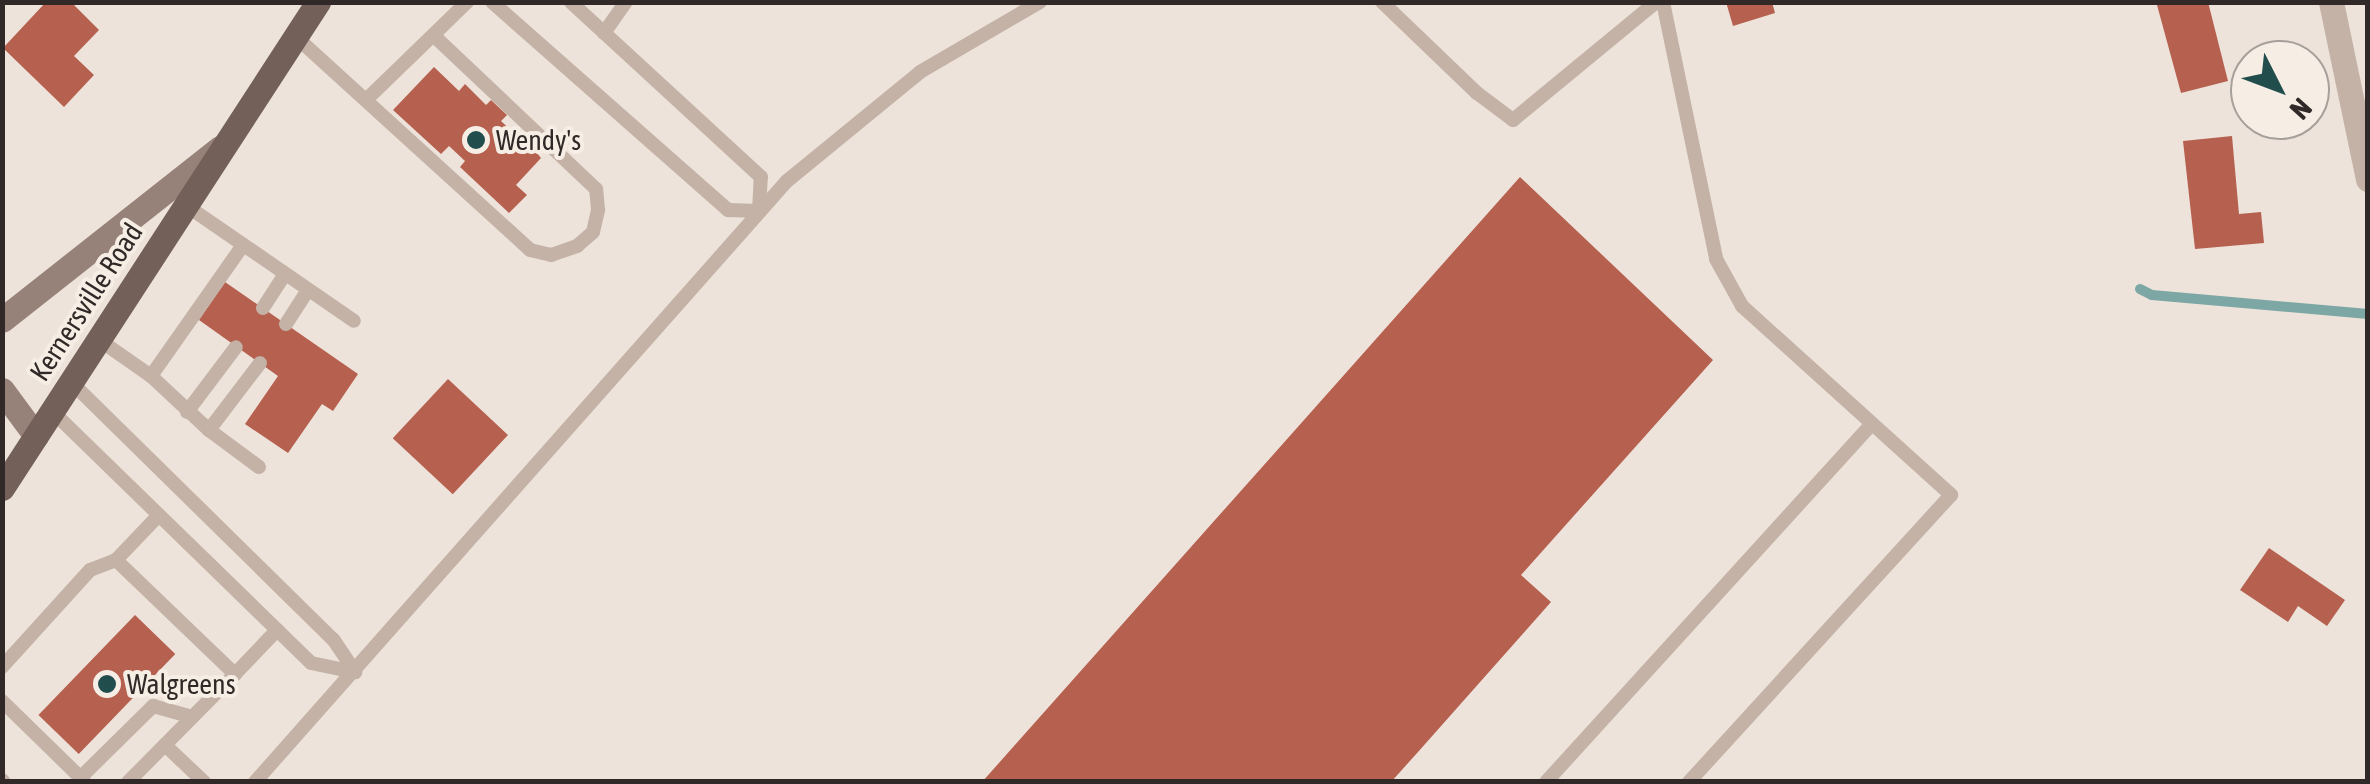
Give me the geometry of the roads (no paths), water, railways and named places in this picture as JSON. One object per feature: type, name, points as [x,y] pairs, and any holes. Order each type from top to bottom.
[{"type":"main road","name":"Kernersville Road","points":[[2,488],[318,2]]},
{"type":"main road","points":[[7,311],[220,148]]},
{"type":"main road","points":[[2,390],[36,436]]},
{"type":"street","points":[[2332,2],[2368,178]]},
{"type":"lane","points":[[368,98],[467,2]]},
{"type":"lane","points":[[492,2],[728,210],[759,211]]},
{"type":"lane","points":[[571,2],[760,177],[759,211]]},
{"type":"lane","points":[[604,33],[626,2]]},
{"type":"lane","points":[[255,782],[788,181],[920,72],[1040,2]]},
{"type":"lane","points":[[1382,2],[1478,93],[1513,120],[1660,2],[1716,259],[1742,306],[1950,495],[1689,782]]},
{"type":"lane","points":[[295,36],[368,98],[530,250],[551,256],[577,246],[593,232],[598,210],[596,189],[434,35]]},
{"type":"lane","points":[[184,204],[354,321]]},
{"type":"lane","points":[[152,376],[243,245]]},
{"type":"lane","points":[[263,308],[285,274]]},
{"type":"lane","points":[[286,324],[308,290]]},
{"type":"lane","points":[[98,340],[152,376],[209,430],[259,467]]},
{"type":"lane","points":[[188,412],[236,347]]},
{"type":"lane","points":[[209,430],[260,363]]},
{"type":"lane","points":[[70,381],[332,639],[355,672]]},
{"type":"lane","points":[[52,411],[311,664],[355,672]]},
{"type":"lane","points":[[1546,782],[1872,424]]},
{"type":"lane","points":[[2,667],[90,570],[116,560],[158,515]]},
{"type":"lane","points":[[116,560],[234,674]]},
{"type":"lane","points":[[128,782],[277,630]]},
{"type":"lane","points":[[2,701],[82,780],[153,706],[194,717]]},
{"type":"lane","points":[[166,744],[204,782]]},
{"type":"waterway","points":[[2140,289],[2152,295],[2368,314]]},
{"type":"place","name":"Wendy's","points":[[476,140]]},
{"type":"place","name":"Walgreens","points":[[107,684]]}]
